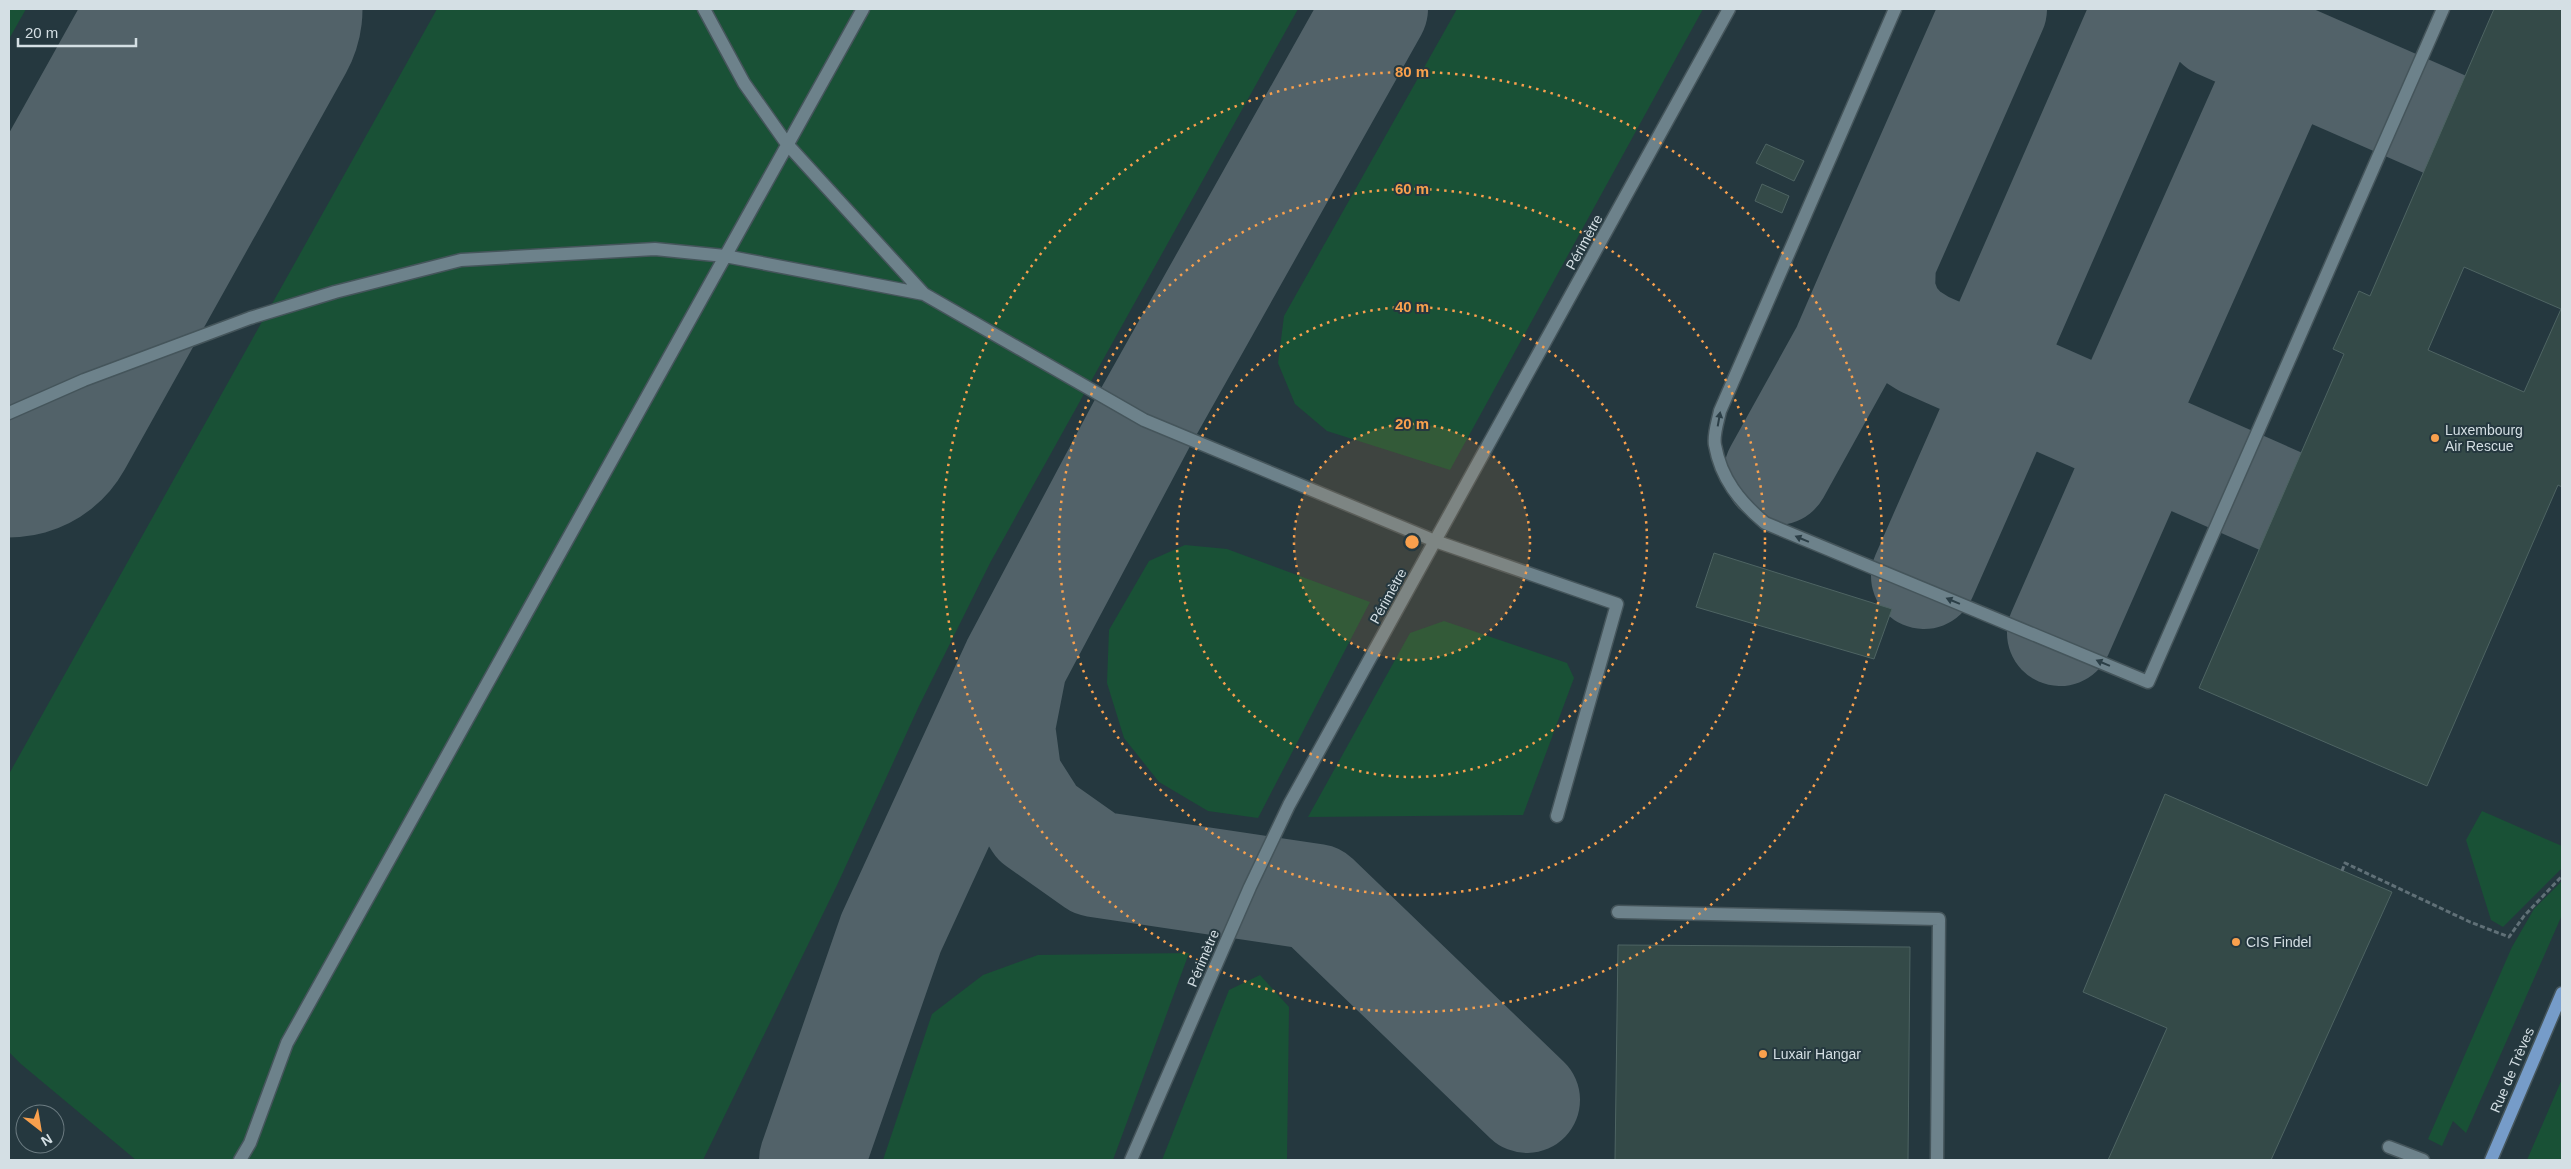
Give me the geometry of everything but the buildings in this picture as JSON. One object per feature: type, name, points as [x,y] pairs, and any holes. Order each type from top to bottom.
[{"type":"main road","name":"Rue de Trèves","points":[[2491,1160],[2562,993]]},
{"type":"lane","points":[[704,9],[744,82],[787,144],[924,294],[1144,420],[1435,541],[1617,604],[1557,816]]},
{"type":"lane","points":[[240,1160],[250,1144],[287,1044],[863,9]]},
{"type":"lane","name":"Périmètre","points":[[1131,1160],[1250,887],[1285,814],[1729,9]]},
{"type":"lane","points":[[1895,9],[1720,410],[1715,444],[1727,480],[1740,501],[1765,523],[2148,682],[2443,9]]},
{"type":"lane","points":[[9,413],[84,380],[250,318],[344,290],[460,260],[655,249],[725,256],[924,294]]},
{"type":"lane","points":[[1618,912],[1939,918],[1937,1160]]},
{"type":"lane","points":[[2389,1147],[2423,1160]]},
{"type":"path","points":[[2342,871],[2345,864],[2470,922],[2509,937],[2524,916],[2562,876]]},
{"type":"green space","points":[[9,9],[26,9],[9,39]]},
{"type":"green space","points":[[437,9],[1298,9],[990,563],[919,706],[838,883],[703,1160],[136,1160],[9,1052],[9,774]]},
{"type":"green space","points":[[1457,9],[1703,9],[1450,470],[1327,431],[1295,404],[1278,363],[1284,316]]},
{"type":"green space","points":[[1185,545],[1227,549],[1370,602],[1258,818],[1208,811],[1159,782],[1124,738],[1107,683],[1109,630],[1149,561]]},
{"type":"green space","points":[[1444,621],[1567,663],[1574,678],[1523,815],[1308,817],[1410,633]]},
{"type":"green space","points":[[2482,811],[2562,846],[2562,868],[2503,927],[2491,920],[2466,840]]},
{"type":"green space","points":[[2562,881],[2562,915],[2466,1133],[2453,1121],[2442,1146],[2428,1139],[2512,947],[2534,909]]},
{"type":"green space","points":[[1189,953],[1113,1160],[883,1160],[932,1014],[983,975],[1038,955]]},
{"type":"green space","points":[[1260,975],[1289,1007],[1287,1160],[1162,1160],[1229,990]]},
{"type":"green space","points":[[2562,1079],[2562,1160],[2527,1160]]},
{"type":"taxiway","points":[[812,1160],[891,933],[1015,663],[1144,420],[1375,9]]},
{"type":"taxiway","points":[[1994,9],[1883,261],[1882,292],[1891,316],[1905,332],[1924,344],[2280,501]]},
{"type":"taxiway","points":[[1986,373],[2145,9]]},
{"type":"taxiway","points":[[2218,25],[2444,124]]},
{"type":"taxiway","points":[[2118,430],[2285,55]]},
{"type":"taxiway","points":[[1777,472],[1844,351],[1883,261]]},
{"type":"taxiway","points":[[1924,576],[2009,383]]},
{"type":"taxiway","points":[[2060,633],[2144,442]]},
{"type":"taxiway","points":[[1013,671],[1002,727],[1009,779],[1037,823],[1095,864],[1316,897],[1527,1100]]},
{"type":"runway","points":[[9,405],[230,9]]},
{"type":"place","name":"Luxembourg Air Rescue","points":[[2435,438]]},
{"type":"place","name":"CIS Findel","points":[[2236,942]]},
{"type":"place","name":"Luxair Hangar","points":[[1763,1054]]}]
